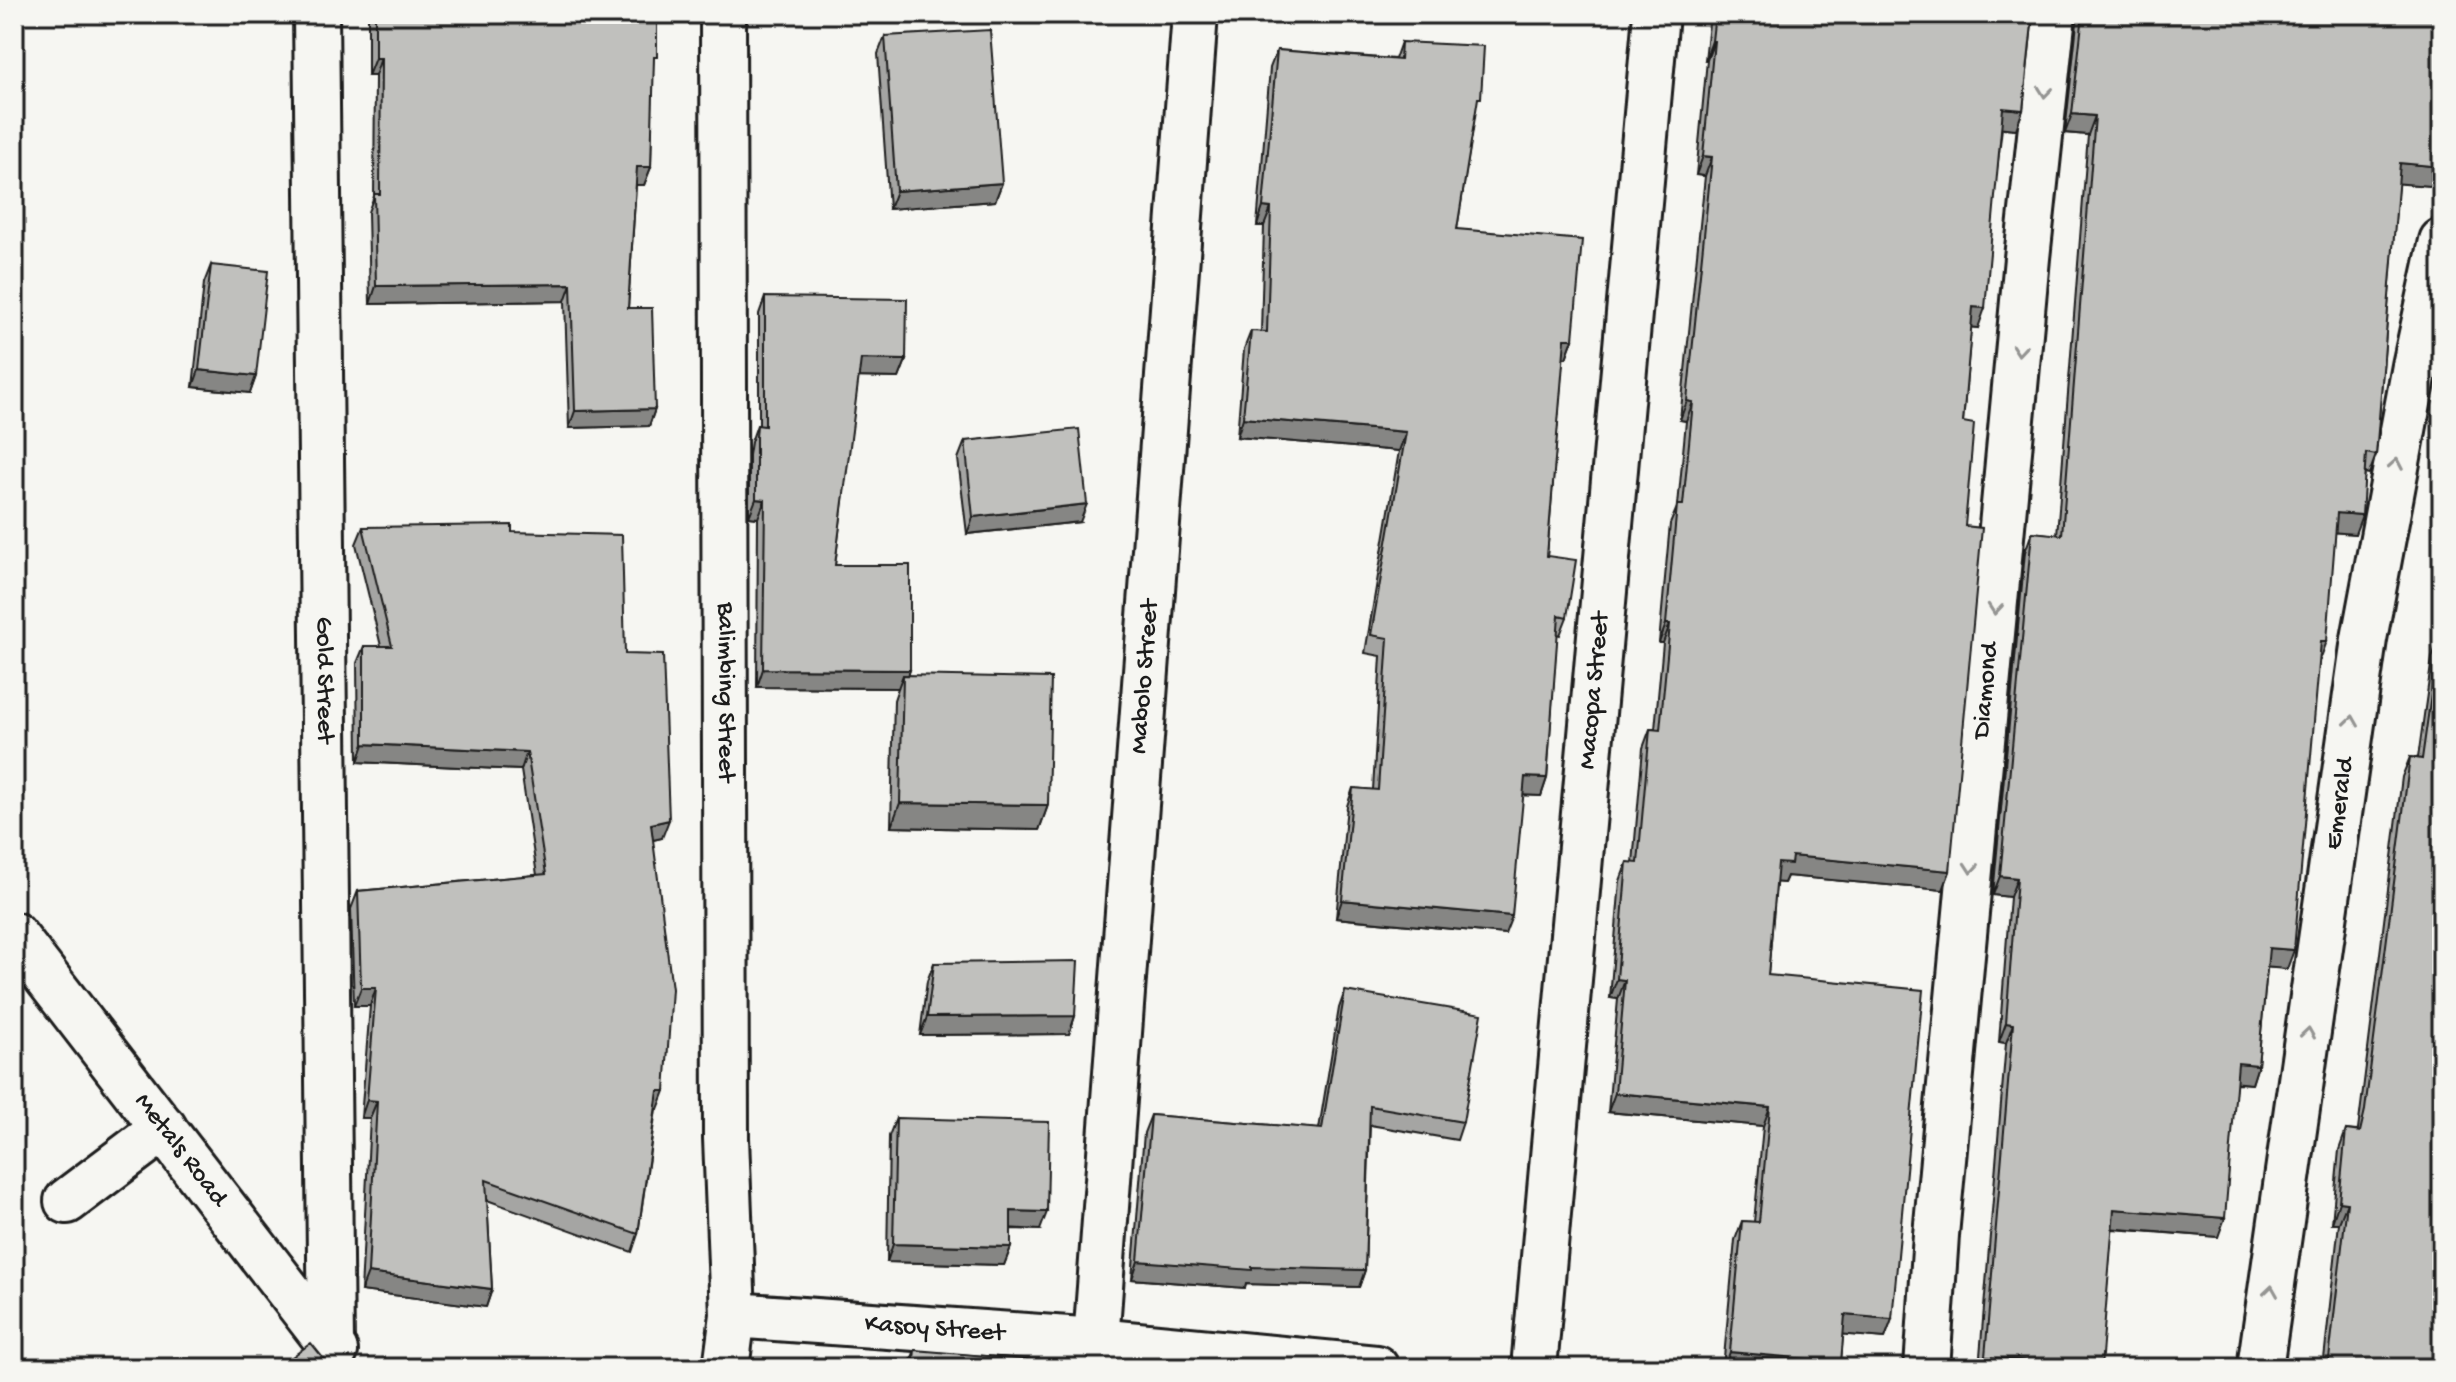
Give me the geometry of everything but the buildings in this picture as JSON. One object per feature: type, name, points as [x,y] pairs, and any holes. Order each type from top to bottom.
[{"type":"street","name":"Gold Street","points":[[316,14],[338,1357]]},
{"type":"street","name":"Balimbing Street","points":[[723,14],[726,1138],[733,1315],[726,1368]]},
{"type":"street","name":"Mabolo Street","points":[[1096,1341],[1195,14]]},
{"type":"street","name":"Macopa Street","points":[[1534,1368],[1656,14]]},
{"type":"street","name":"Diamond","points":[[1927,1368],[1936,1235],[2027,258],[2053,14]]},
{"type":"street","name":"Emerald","points":[[2260,1368],[2364,639],[2415,366],[2442,241]]},
{"type":"street","name":"Metals Road","points":[[14,935],[338,1357]]},
{"type":"street","points":[[67,1201],[164,1128]]},
{"type":"street","name":"Kasoy Street","points":[[733,1315],[1096,1341],[1376,1368]]}]
